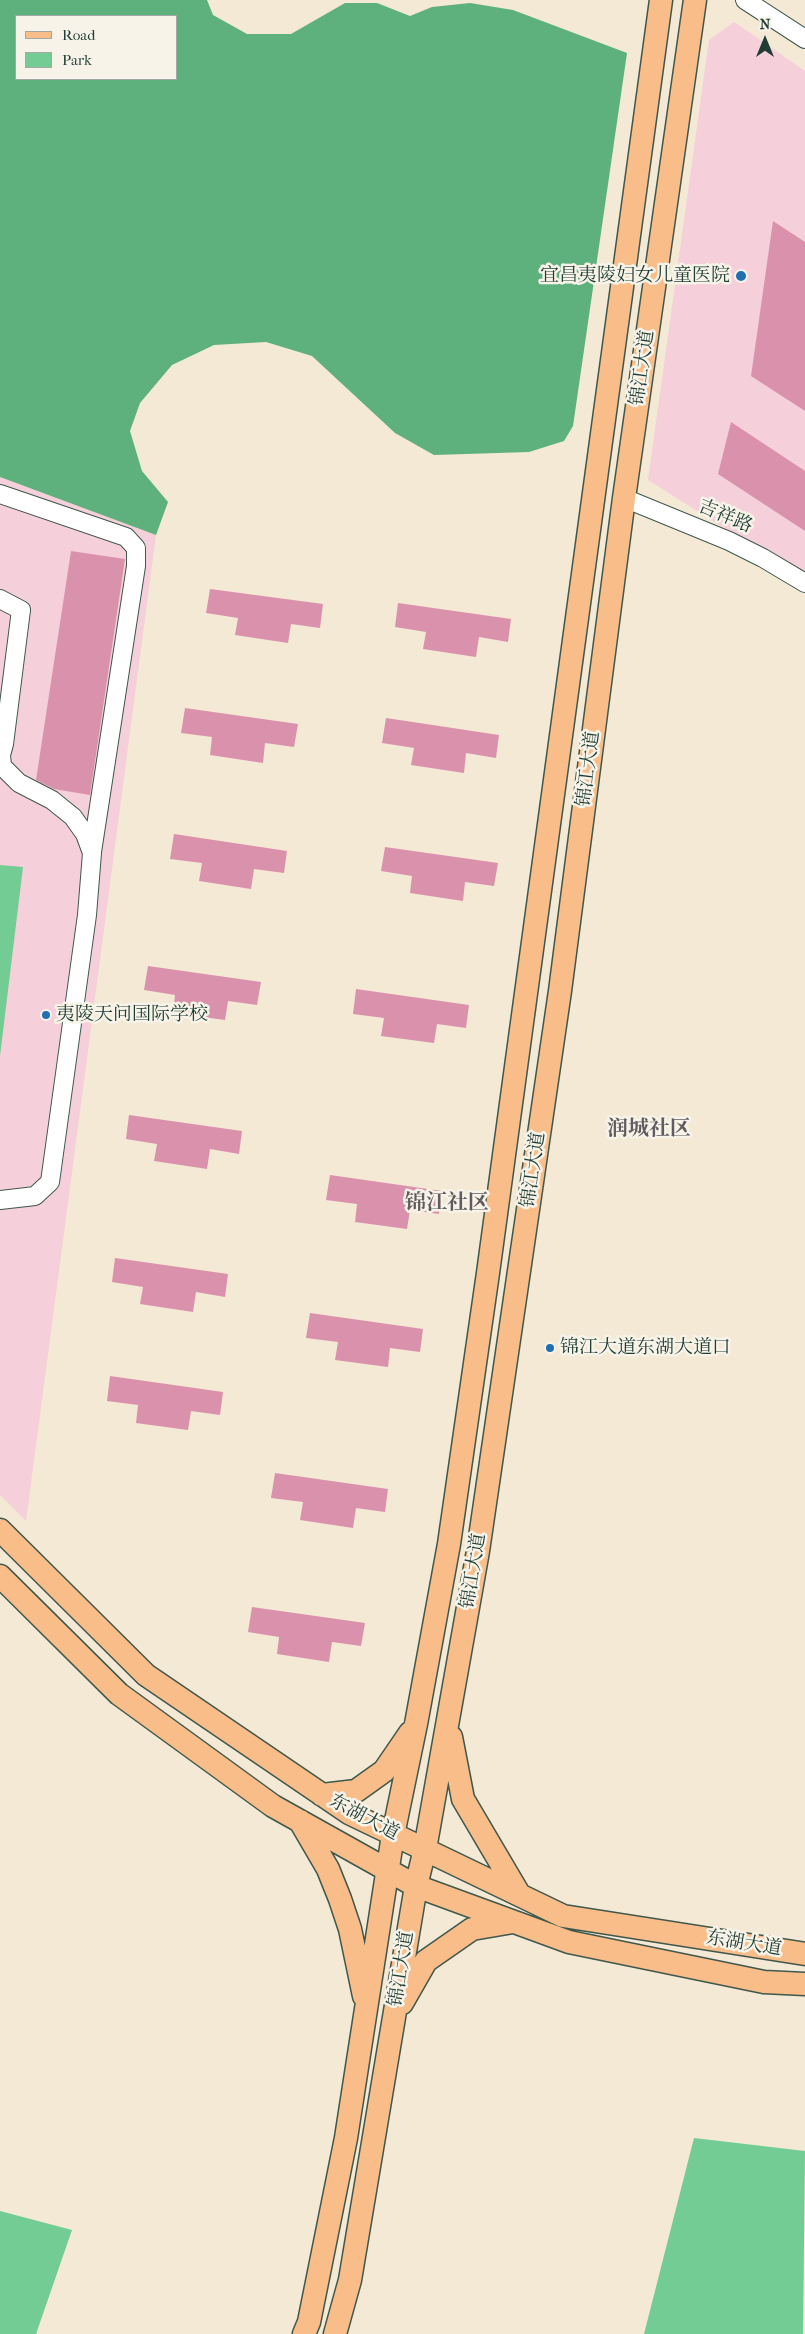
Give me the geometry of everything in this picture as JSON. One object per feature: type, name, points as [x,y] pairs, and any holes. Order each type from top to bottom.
[{"type":"main road","name":"锦江大道","points":[[304,2334],[309,2322],[346,2138],[393,1834],[416,1724],[449,1544],[488,1273],[661,0]]},
{"type":"main road","name":"锦江大道","points":[[335,2334],[350,2280],[416,1886],[425,1849],[478,1551],[560,991],[624,498],[695,0]]},
{"type":"main road","name":"东湖大道","points":[[0,1530],[146,1675],[349,1813],[563,1916],[805,1954]]},
{"type":"main road","name":"东湖大道","points":[[0,1576],[118,1694],[273,1806],[416,1886],[569,1942],[764,1982],[805,1984]]},
{"type":"main road","points":[[322,1795],[356,1791],[384,1771],[416,1724]]},
{"type":"main road","points":[[448,1724],[463,1799],[519,1894]]},
{"type":"main road","points":[[300,1821],[328,1869],[340,1899],[350,1929],[367,2008]]},
{"type":"main road","points":[[394,2016],[426,1961],[472,1929],[513,1922]]},
{"type":"street","points":[[745,0],[805,40]]},
{"type":"street","points":[[0,494],[126,538],[136,548],[136,566],[92,853],[87,915],[50,1182],[35,1196],[0,1200]]},
{"type":"street","name":"吉祥路","points":[[624,498],[729,541],[763,558],[805,583]]},
{"type":"street","points":[[0,600],[21,610],[1,755],[2,766],[19,783],[52,800],[73,817],[85,834],[92,853]]},
{"type":"shaded area","name":"宜昌夷陵妇女儿童医院","points":[[734,22],[805,71],[805,579],[648,480],[709,40]]},
{"type":"shaded area","name":"夷陵天问国际学校","points":[[0,477],[156,535],[26,1521],[0,1495]]},
{"type":"green space","points":[[0,0],[207,0],[213,15],[247,34],[291,34],[345,3],[377,3],[410,16],[432,7],[470,3],[513,10],[627,53],[573,426],[564,441],[529,452],[434,455],[395,433],[312,356],[266,342],[214,345],[172,365],[140,403],[130,431],[142,471],[168,502],[156,535],[0,477]]},
{"type":"green space","points":[[0,865],[23,867],[0,1056]]},
{"type":"green space","points":[[694,2138],[805,2151],[803,2334],[644,2334]]},
{"type":"green space","points":[[0,2211],[72,2230],[36,2334],[0,2334]]},
{"type":"building","points":[[773,221],[805,242],[805,411],[751,376]]},
{"type":"building","points":[[731,422],[805,471],[805,531],[718,474]]},
{"type":"building","points":[[71,551],[125,559],[90,795],[54,789],[36,780]]},
{"type":"building","points":[[210,589],[323,604],[320,628],[291,624],[288,643],[235,635],[238,618],[206,613]]},
{"type":"building","points":[[398,603],[511,619],[508,642],[479,637],[476,657],[423,649],[426,632],[395,627]]},
{"type":"building","points":[[185,708],[298,724],[294,747],[265,743],[263,763],[210,755],[212,737],[181,733]]},
{"type":"building","points":[[386,718],[499,735],[496,758],[466,753],[464,773],[411,765],[414,748],[382,743]]},
{"type":"building","points":[[174,834],[287,851],[284,873],[254,869],[251,889],[199,881],[202,863],[170,859]]},
{"type":"building","points":[[385,847],[498,863],[494,886],[465,882],[463,901],[410,893],[412,876],[381,871]]},
{"type":"building","points":[[148,966],[261,982],[257,1005],[228,1001],[225,1020],[173,1013],[175,995],[144,990]]},
{"type":"building","points":[[356,989],[469,1005],[466,1028],[437,1024],[434,1043],[381,1036],[384,1018],[353,1014]]},
{"type":"building","points":[[129,1115],[242,1131],[239,1154],[210,1149],[207,1169],[154,1161],[157,1144],[126,1139]]},
{"type":"building","points":[[330,1175],[442,1191],[439,1214],[410,1210],[407,1229],[355,1222],[357,1204],[326,1200]]},
{"type":"building","points":[[115,1258],[228,1274],[225,1297],[196,1292],[193,1312],[140,1304],[143,1287],[112,1282]]},
{"type":"building","points":[[310,1313],[423,1329],[420,1352],[390,1348],[388,1367],[335,1360],[338,1342],[306,1338]]},
{"type":"building","points":[[110,1376],[223,1392],[220,1415],[191,1411],[188,1430],[136,1423],[138,1405],[107,1401]]},
{"type":"building","points":[[275,1473],[388,1489],[385,1512],[356,1508],[353,1528],[300,1520],[303,1502],[271,1498]]},
{"type":"building","points":[[252,1607],[365,1623],[361,1646],[332,1642],[329,1662],[277,1654],[279,1637],[248,1632]]},
{"type":"place","name":"宜昌夷陵妇女儿童医院","points":[[741,276]]},
{"type":"place","name":"夷陵天问国际学校","points":[[46,1015]]},
{"type":"place","name":"锦江大道东湖大道口","points":[[550,1348]]},
{"type":"district","name":"润城社区","points":[[649,1130]]},
{"type":"district","name":"锦江社区","points":[[447,1204]]}]
